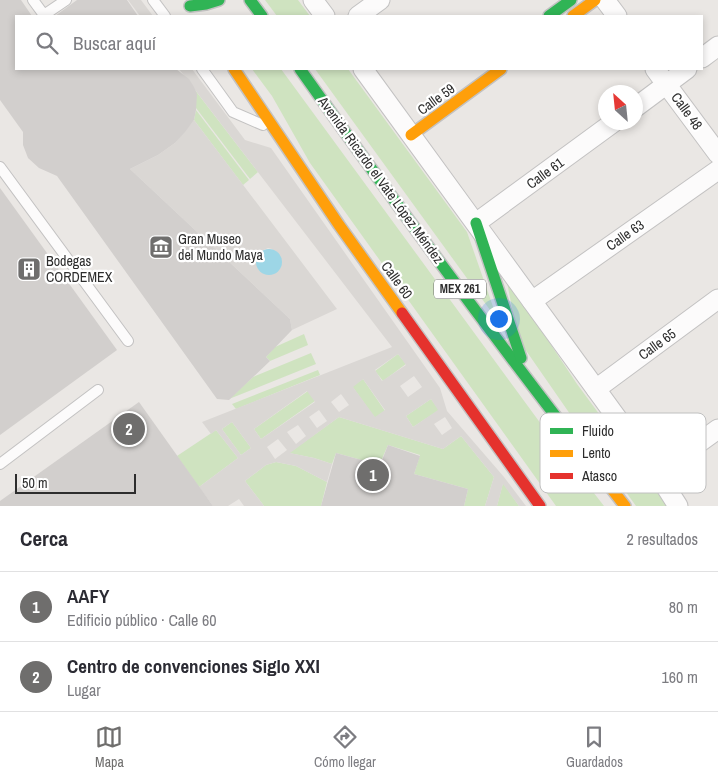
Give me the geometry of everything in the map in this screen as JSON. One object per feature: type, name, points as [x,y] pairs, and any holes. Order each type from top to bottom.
[{"type":"main road","points":[[188,3],[215,2],[219,0]]},
{"type":"main road","points":[[250,0],[261,15]]},
{"type":"main road","points":[[550,15],[571,0]]},
{"type":"main road","points":[[574,15],[595,0]]},
{"type":"main road","points":[[188,3],[196,15]]},
{"type":"main road","name":"Calle 60","points":[[235,70],[339,225],[540,506]]},
{"type":"main road","name":"Avenida Ricardo el Vate López Méndez","points":[[301,70],[387,191],[553,413]]},
{"type":"main road","name":"Calle 59","points":[[408,125],[500,70]]},
{"type":"main road","points":[[476,223],[528,381]]},
{"type":"main road","name":"Avenida Ricardo el Vate López Méndez","points":[[615,493],[625,506]]},
{"type":"street","points":[[313,0],[324,15]]},
{"type":"street","points":[[359,15],[380,0]]},
{"type":"street","points":[[605,0],[616,15]]},
{"type":"street","points":[[703,57],[718,46]]},
{"type":"street","points":[[364,70],[408,125],[476,223],[613,413]]},
{"type":"street","name":"Calle 48","points":[[656,70],[718,154]]},
{"type":"street","points":[[643,101],[686,70]]},
{"type":"street","name":"Calle 61","points":[[476,223],[603,130]]},
{"type":"street","name":"Calle 63","points":[[532,301],[718,170]]},
{"type":"street","name":"Calle 65","points":[[596,389],[718,299]]},
{"type":"street","points":[[706,438],[718,429]]},
{"type":"street","points":[[670,493],[678,506]]},
{"type":"lane","points":[[34,0],[44,15],[66,0]]},
{"type":"lane","points":[[153,0],[163,15]]},
{"type":"lane","points":[[203,70],[233,112],[276,131]]},
{"type":"lane","points":[[0,167],[128,341]]},
{"type":"lane","points":[[0,464],[98,390]]},
{"type":"green space","points":[[265,0],[298,0],[309,15],[276,15]]},
{"type":"green space","points":[[253,70],[282,70],[540,423],[540,484],[310,163],[272,96]]},
{"type":"green space","points":[[316,70],[349,70],[467,232],[498,321]]},
{"type":"green space","points":[[195,90],[258,172],[250,179],[196,108]]},
{"type":"green space","points":[[196,110],[249,180],[243,185],[194,120]]},
{"type":"green space","points":[[506,277],[598,413],[569,413],[518,339]]},
{"type":"green space","points":[[304,334],[308,345],[270,361],[266,357],[275,347]]},
{"type":"green space","points":[[311,353],[316,364],[229,399],[253,377]]},
{"type":"green space","points":[[398,354],[406,364],[383,381],[375,371]]},
{"type":"green space","points":[[318,370],[320,375],[236,409],[232,404]]},
{"type":"green space","points":[[363,379],[385,411],[375,418],[352,386]]},
{"type":"green space","points":[[308,391],[315,401],[261,439],[254,429]]},
{"type":"green space","points":[[431,399],[439,410],[413,427],[406,416]]},
{"type":"green space","points":[[339,417],[443,449],[461,436],[494,477],[485,506],[464,506],[468,489],[414,474],[420,455],[388,445],[381,461],[392,465],[391,468],[336,453],[332,464],[289,453]]},
{"type":"green space","points":[[232,422],[251,448],[241,455],[222,429]]},
{"type":"green space","points":[[216,430],[238,458],[199,487],[177,456]]},
{"type":"green space","points":[[276,462],[296,466],[327,482],[321,506],[264,506],[245,481],[266,465]]},
{"type":"green space","points":[[503,483],[519,506],[497,506]]},
{"type":"green space","points":[[547,493],[594,493],[604,506],[556,506]]},
{"type":"green space","points":[[627,493],[657,493],[667,506],[636,506]]},
{"type":"shaded area","points":[[128,0],[141,0],[152,15],[139,15]]},
{"type":"shaded area","points":[[180,70],[193,70],[245,140],[271,148],[440,388],[447,411],[504,477],[526,506],[519,506],[503,484],[497,506],[485,506],[494,477],[461,436],[443,449],[339,417],[290,453],[332,464],[327,482],[296,466],[276,462],[266,465],[245,481],[264,506],[244,506],[239,499],[228,506],[213,506],[199,487],[238,458],[216,430],[211,434],[202,422],[392,347]],"holes":[[[398,354],[406,365],[382,381],[375,370]],[[414,376],[422,387],[408,397],[400,386]],[[363,379],[385,410],[375,417],[353,387]],[[307,391],[315,402],[261,439],[254,429]],[[341,394],[349,405],[339,412],[331,402]],[[431,399],[438,410],[413,427],[406,416]],[[319,410],[327,421],[317,428],[309,417]],[[445,417],[452,428],[442,435],[434,424]],[[232,422],[251,448],[241,455],[222,429]],[[298,425],[306,436],[296,444],[287,432]],[[278,439],[287,450],[275,459],[267,447]]]},
{"type":"shaded area","points":[[194,120],[337,309],[292,330],[290,319],[130,169],[158,155],[175,143]],"holes":[[[268,248],[272,249],[281,267],[275,273],[256,264],[259,252]]]},
{"type":"water","points":[[269,249],[278,253],[282,262],[278,271],[269,275],[260,271],[256,262],[260,253]]},
{"type":"building","name":"Gran Museo del Mundo Maya","points":[[0,0],[21,0],[31,15],[15,15],[15,70],[177,70],[189,79],[197,94],[194,120],[175,143],[158,155],[130,169],[290,319],[292,330],[266,357],[270,361],[229,400],[217,399],[57,176],[39,168],[28,158],[23,145],[23,132],[0,100]]},
{"type":"building","points":[[77,0],[127,0],[137,15],[56,15]]},
{"type":"building","name":"Bodegas CORDEMEX","points":[[0,188],[117,350],[0,435]]},
{"type":"building","points":[[139,402],[213,506],[0,506],[0,501]]},
{"type":"building","points":[[388,445],[420,456],[414,474],[468,489],[464,506],[321,506],[336,453],[380,465]]},
{"type":"traffic: fast","points":[[190,6],[219,0]]},
{"type":"traffic: fast","points":[[250,0],[261,15]]},
{"type":"traffic: fast","points":[[550,15],[571,0]]},
{"type":"traffic: fast","points":[[301,70],[437,258],[553,413]]},
{"type":"traffic: fast","points":[[476,223],[521,358]]},
{"type":"traffic: slow","points":[[574,15],[595,0]]},
{"type":"traffic: slow","points":[[235,70],[339,225],[402,313]]},
{"type":"traffic: slow","points":[[411,135],[500,70]]},
{"type":"traffic: slow","points":[[615,493],[625,506]]},
{"type":"traffic: jam","points":[[402,313],[540,506]]},
{"type":"place","name":"Gran Museo del Mundo Maya","points":[[161,247]]},
{"type":"place","name":"Bodegas CORDEMEX","points":[[29,269]]},
{"type":"place","name":"Centro de convenciones Siglo XXI","points":[[129,429]]},
{"type":"place","name":"AAFY","points":[[373,475]]}]
